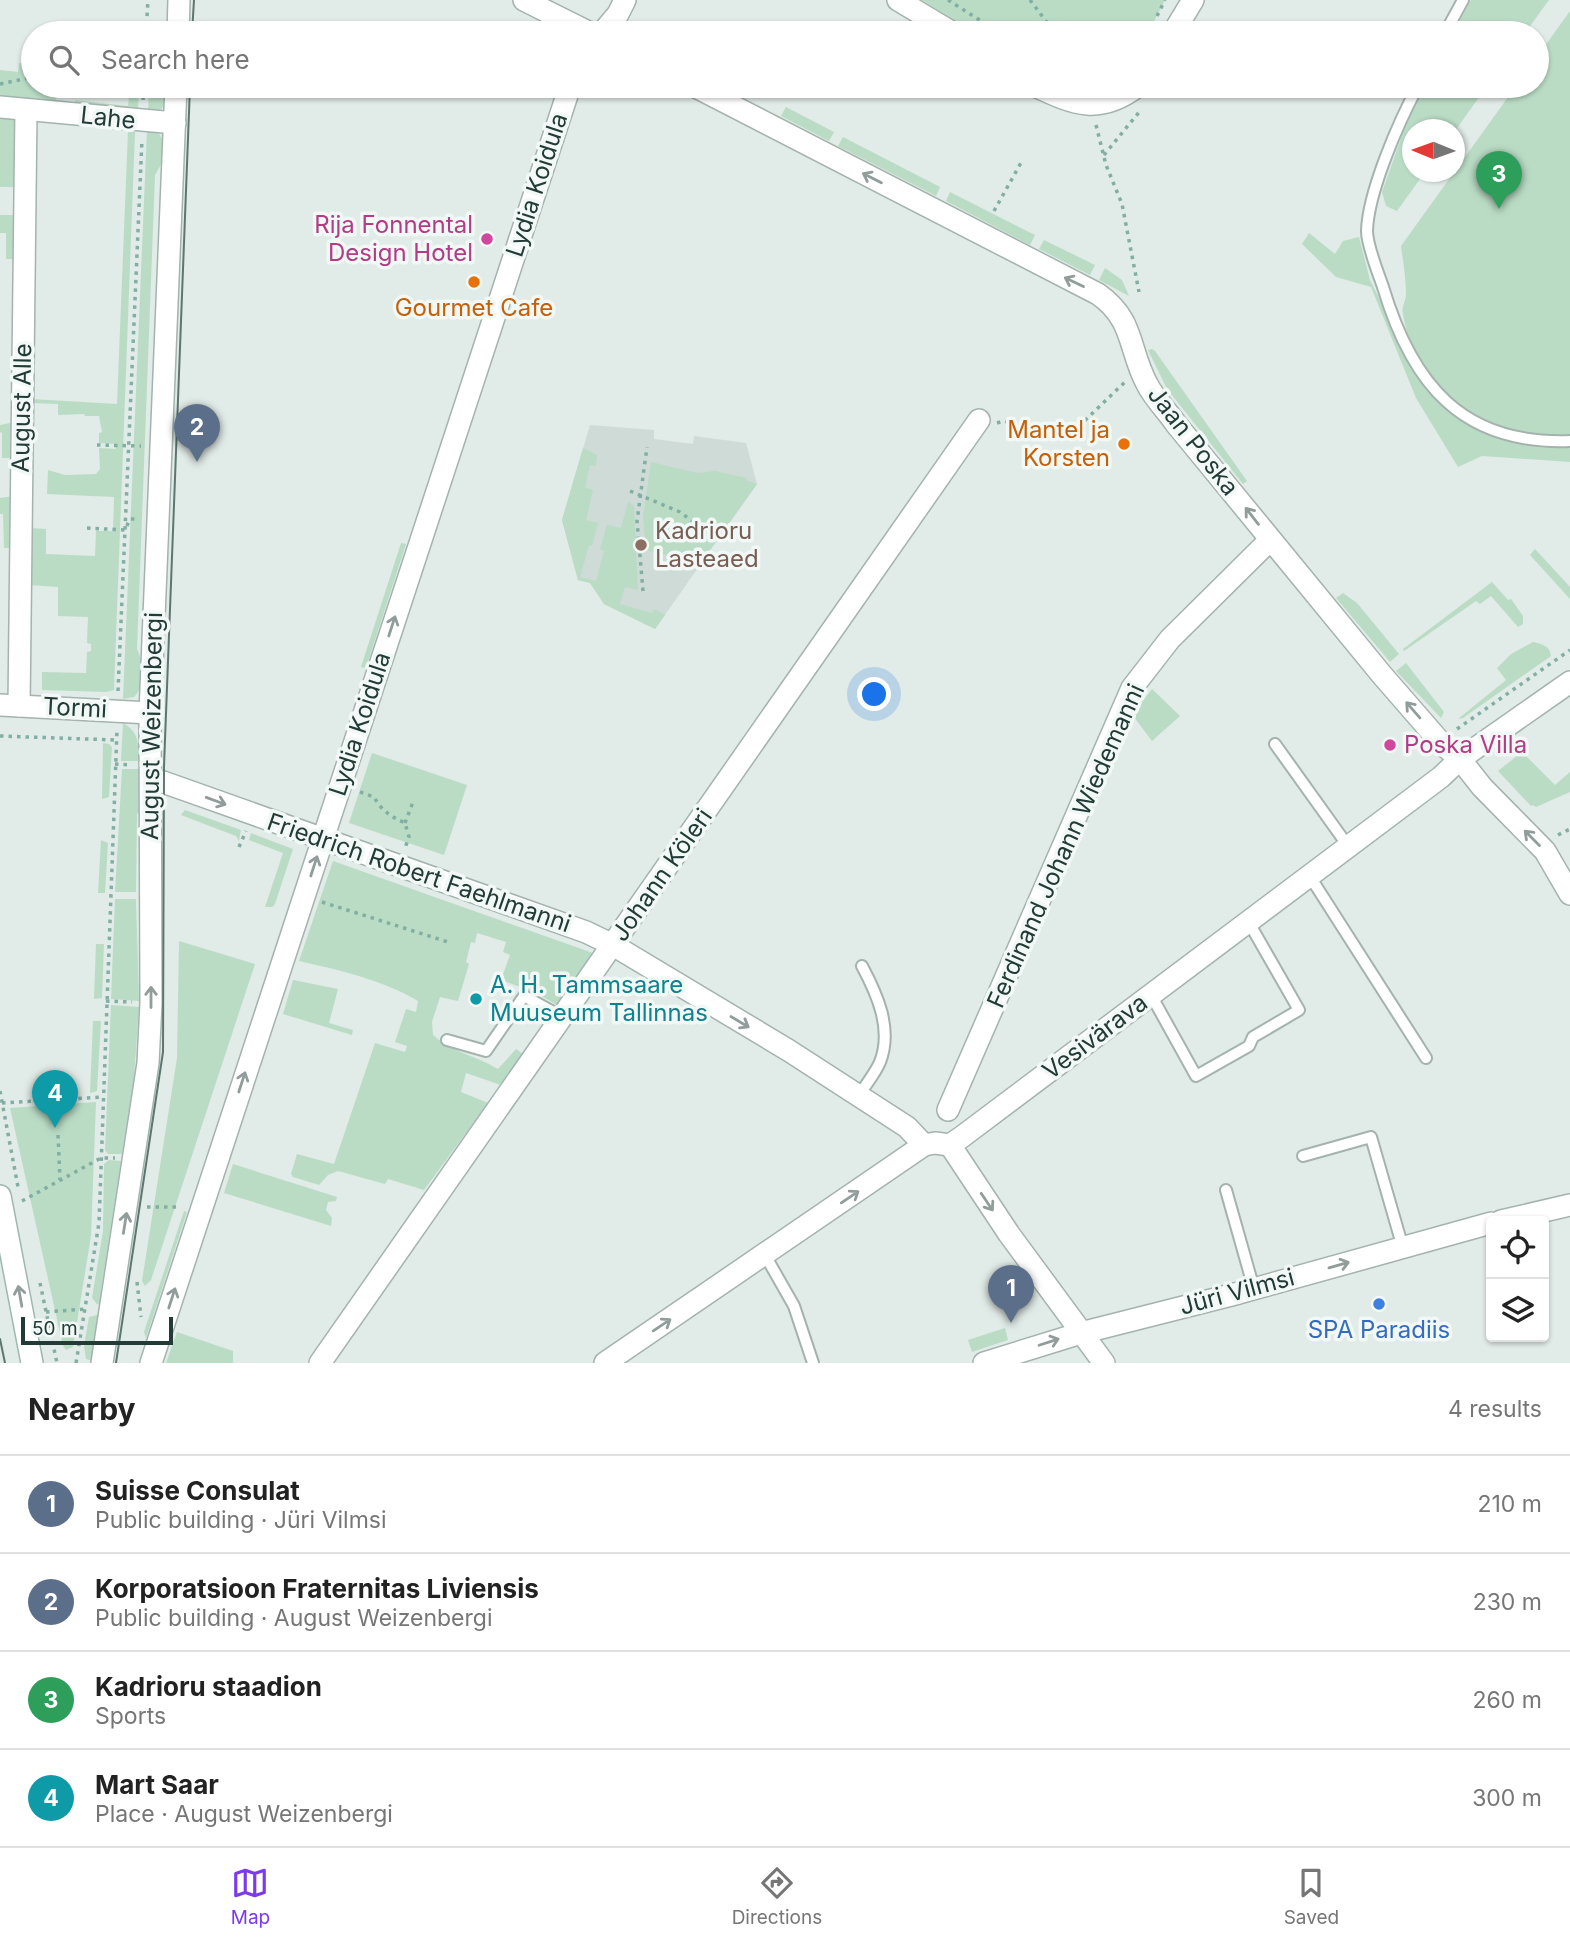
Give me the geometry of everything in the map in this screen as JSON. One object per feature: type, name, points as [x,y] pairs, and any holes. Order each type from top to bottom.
[{"type":"street","points":[[178,21],[179,0]]},
{"type":"street","points":[[524,0],[566,21]]},
{"type":"street","points":[[612,21],[625,0]]},
{"type":"street","points":[[898,0],[933,21]]},
{"type":"street","points":[[1180,21],[1193,0]]},
{"type":"street","name":"August Weizenbergi","points":[[102,1363],[148,1063],[151,1003],[145,773],[150,713],[176,98]]},
{"type":"street","name":"Lydia Koidula","points":[[151,1363],[566,98]]},
{"type":"street","name":"Jaan Poska","points":[[717,98],[1113,304],[1125,324],[1147,384],[1270,540],[1382,675],[1442,744],[1545,851],[1570,894]]},
{"type":"street","points":[[1063,98],[1075,103],[1091,104],[1109,103],[1118,98]]},
{"type":"street","name":"Lahe","points":[[0,107],[175,123]]},
{"type":"street","name":"August Alle","points":[[9,705],[26,110]]},
{"type":"street","name":"Johann Köleri","points":[[320,1363],[979,420]]},
{"type":"street","name":"Ferdinand Johann Wiedemanni","points":[[948,1110],[1132,688],[1170,639],[1270,540]]},
{"type":"street","name":"Vesivärava","points":[[950,1145],[1441,777],[1460,760],[1570,682]]},
{"type":"street","name":"Tormi","points":[[9,705],[150,713]]},
{"type":"street","name":"Friedrich Robert Faehlmanni","points":[[145,773],[163,782],[586,932],[613,945],[859,1096],[907,1127],[924,1145]]},
{"type":"street","points":[[605,1363],[924,1145],[935,1143],[950,1145],[1009,1234],[1104,1363]]},
{"type":"street","points":[[0,1196],[32,1363]]},
{"type":"street","points":[[1523,1216],[1570,1205]]},
{"type":"street","name":"Jüri Vilmsi","points":[[984,1363],[1081,1333],[1254,1289],[1486,1224]]},
{"type":"lane","points":[[1452,21],[1463,0]]},
{"type":"lane","points":[[1413,98],[1374,187],[1367,233],[1390,312],[1406,350],[1442,398],[1471,419],[1493,431],[1519,439],[1570,441]]},
{"type":"lane","points":[[1275,744],[1348,846]]},
{"type":"lane","points":[[1309,875],[1426,1058]]},
{"type":"lane","points":[[1150,995],[1196,1076],[1249,1046],[1253,1037],[1298,1010],[1248,921]]},
{"type":"lane","points":[[859,1096],[878,1066],[883,1046],[881,1009],[862,965]]},
{"type":"lane","points":[[447,1040],[486,1051],[524,996],[562,1017]]},
{"type":"lane","points":[[1303,1156],[1371,1137],[1403,1248]]},
{"type":"lane","points":[[1226,1190],[1254,1289]]},
{"type":"lane","points":[[765,1255],[794,1306],[813,1363]]},
{"type":"path","points":[[147,21],[148,0]]},
{"type":"path","points":[[948,0],[981,21]]},
{"type":"path","points":[[1030,0],[1046,21]]},
{"type":"path","points":[[0,85],[21,80]]},
{"type":"path","points":[[1091,104],[1104,155],[1122,204],[1139,292]]},
{"type":"path","points":[[1104,155],[1142,108]]},
{"type":"path","points":[[994,211],[1021,161]]},
{"type":"path","points":[[979,420],[995,423],[1004,421],[1048,433],[1076,429],[1132,375]]},
{"type":"path","points":[[97,445],[160,447]]},
{"type":"path","points":[[643,591],[637,521],[647,447]]},
{"type":"path","points":[[630,491],[680,512],[707,532]]},
{"type":"path","points":[[87,528],[125,530],[130,519],[157,519]]},
{"type":"path","points":[[1459,728],[1570,650]]},
{"type":"path","points":[[0,736],[116,740]]},
{"type":"path","points":[[116,764],[145,773]]},
{"type":"path","points":[[353,790],[374,797],[389,816],[405,823]]},
{"type":"path","points":[[405,850],[409,837],[405,823],[413,802]]},
{"type":"path","points":[[239,847],[246,829]]},
{"type":"path","points":[[1554,838],[1570,829]]},
{"type":"path","points":[[304,895],[448,942]]},
{"type":"path","points":[[2,1103],[103,1097]]},
{"type":"path","points":[[58,1135],[60,1180]]},
{"type":"path","points":[[22,1202],[101,1158],[135,1159]]},
{"type":"path","points":[[147,1208],[200,1211]]},
{"type":"path","points":[[136,1276],[141,1317]]},
{"type":"path","points":[[46,1311],[85,1308]]},
{"type":"shaded area","name":"Kadrioru Lasteaed","points":[[590,425],[654,430],[654,439],[693,444],[694,436],[746,443],[757,484],[655,629],[604,604],[590,583],[578,580],[562,520]]},
{"type":"green space","points":[[922,0],[1165,0],[1154,21],[956,21]]},
{"type":"green space","points":[[1471,0],[1549,0],[1534,21],[1460,21]]},
{"type":"green space","points":[[1570,11],[1570,436],[1522,433],[1480,417],[1461,405],[1444,391],[1418,357],[1403,314],[1406,288],[1401,246],[1447,182],[1465,182],[1465,157],[1507,98],[1549,98],[1549,40]]},
{"type":"green space","points":[[19,63],[21,98],[0,96],[0,70],[18,72]]},
{"type":"green space","points":[[22,98],[56,98],[56,101]]},
{"type":"green space","points":[[129,98],[138,98],[138,110],[75,100],[128,106]]},
{"type":"green space","points":[[149,98],[165,98],[162,109],[148,114]]},
{"type":"green space","points":[[1419,98],[1478,98],[1464,119],[1409,119]]},
{"type":"green space","points":[[786,107],[834,132],[829,141],[781,116]]},
{"type":"green space","points":[[0,118],[21,120],[19,187],[0,187]]},
{"type":"green space","points":[[147,130],[159,134],[165,150],[155,175],[137,649],[143,680],[134,697],[123,699]]},
{"type":"green space","points":[[128,131],[135,132],[114,690],[42,690],[42,672],[86,673],[87,652],[91,651],[91,644],[87,643],[88,617],[58,616],[58,587],[28,585],[29,528],[46,529],[46,554],[95,556],[96,531],[113,531],[114,497],[47,494],[48,470],[65,475],[96,474],[100,469],[99,448],[116,449],[116,444],[99,443],[99,433],[102,432],[99,416],[58,415],[58,404],[31,403],[31,399],[117,404]]},
{"type":"green space","points":[[1402,136],[1402,182],[1418,182],[1397,211],[1386,206],[1382,192]]},
{"type":"green space","points":[[843,137],[940,187],[936,196],[838,146]]},
{"type":"green space","points":[[950,192],[1035,235],[1030,245],[946,201]]},
{"type":"green space","points":[[0,215],[18,215],[17,259],[6,259],[6,233],[0,233]]},
{"type":"green space","points":[[1309,233],[1335,254],[1343,241],[1359,237],[1370,280],[1416,372],[1490,433],[1526,444],[1570,445],[1570,462],[1482,456],[1458,467],[1416,398],[1371,287],[1336,277],[1302,244]]},
{"type":"green space","points":[[1044,240],[1095,265],[1090,275],[1039,249]]},
{"type":"green space","points":[[1105,268],[1122,280],[1129,296],[1099,280]]},
{"type":"green space","points":[[1152,349],[1247,481],[1243,484],[1167,389],[1148,350]]},
{"type":"green space","points":[[15,422],[15,458],[2,458],[0,425]]},
{"type":"green space","points":[[583,448],[597,455],[596,466],[590,465],[585,487],[593,490],[586,520],[598,523],[580,577],[596,581],[604,551],[600,549],[607,525],[621,528],[628,502],[634,506],[638,590],[625,587],[620,604],[652,613],[654,609],[665,615],[655,629],[604,604],[590,583],[578,580],[562,520]]},
{"type":"green space","points":[[651,462],[698,473],[715,471],[747,478],[746,480],[757,484],[696,569],[667,555],[646,550],[643,517]]},
{"type":"green space","points":[[14,496],[14,548],[4,548],[0,498]]},
{"type":"green space","points":[[401,543],[406,544],[366,668],[361,667]]},
{"type":"green space","points":[[1535,549],[1570,587],[1570,599],[1530,555]]},
{"type":"green space","points":[[1492,582],[1508,600],[1511,599],[1523,616],[1523,624],[1518,627],[1491,596],[1480,604],[1476,601],[1404,651],[1403,649]]},
{"type":"green space","points":[[1343,593],[1357,603],[1399,654],[1390,662],[1336,598]]},
{"type":"green space","points":[[1533,642],[1547,647],[1551,656],[1458,719],[1506,680],[1497,668],[1511,654]]},
{"type":"green space","points":[[1406,663],[1444,712],[1441,718],[1396,671]]},
{"type":"green space","points":[[1152,689],[1180,716],[1152,741],[1134,717],[1136,710]]},
{"type":"green space","points":[[123,723],[132,730],[137,739],[139,761],[121,761]]},
{"type":"green space","points":[[103,743],[112,747],[109,797],[102,799]]},
{"type":"green space","points":[[1522,752],[1555,785],[1570,772],[1570,792],[1536,807],[1531,806],[1498,771]]},
{"type":"green space","points":[[372,753],[467,785],[444,855],[349,823]]},
{"type":"green space","points":[[122,769],[139,769],[142,809],[137,814],[136,892],[115,892]]},
{"type":"green space","points":[[185,810],[241,830],[239,841],[236,836],[181,815]]},
{"type":"green space","points":[[251,833],[293,849],[272,907],[265,907],[283,853],[249,840]]},
{"type":"green space","points":[[101,840],[108,843],[105,893],[98,893]]},
{"type":"green space","points":[[333,861],[593,953],[557,1005],[536,993],[501,980],[510,955],[503,952],[506,942],[477,933],[475,943],[471,942],[466,962],[469,964],[458,1001],[440,997],[432,1022],[433,1035],[448,1046],[498,1069],[516,1049],[523,1054],[501,1085],[466,1073],[461,1092],[488,1103],[424,1190],[388,1179],[385,1184],[338,1171],[328,1175],[319,1185],[291,1174],[297,1154],[334,1164],[375,1043],[405,1052],[407,1046],[395,1042],[406,1009],[416,1012],[418,1001],[376,981],[299,961]]},
{"type":"green space","points":[[115,899],[136,899],[139,1001],[111,999]]},
{"type":"green space","points":[[179,941],[255,964],[151,1280],[145,1286],[142,1281],[177,1058]]},
{"type":"green space","points":[[96,944],[104,944],[102,998],[94,999]]},
{"type":"green space","points":[[293,980],[338,989],[329,1023],[353,1030],[352,1035],[283,1014]]},
{"type":"green space","points":[[111,1005],[139,1007],[134,1078],[122,1154],[108,1154],[105,1150]]},
{"type":"green space","points":[[93,1021],[101,1021],[97,1091],[90,1093]]},
{"type":"green space","points":[[96,1102],[91,1236],[73,1347],[66,1350],[10,1108]]},
{"type":"green space","points":[[109,1160],[121,1161],[101,1290],[105,1305],[97,1304],[92,1298],[103,1231],[104,1164]]},
{"type":"green space","points":[[233,1164],[337,1197],[336,1201],[328,1202],[326,1210],[332,1218],[331,1226],[224,1193]]},
{"type":"green space","points":[[184,1211],[187,1212],[146,1338],[144,1332]]},
{"type":"green space","points":[[103,1315],[94,1361],[86,1359],[84,1346],[89,1317]]},
{"type":"green space","points":[[1005,1328],[1008,1340],[972,1352],[968,1340]]},
{"type":"green space","points":[[177,1332],[233,1351],[233,1363],[166,1363]]},
{"type":"tram line","points":[[193,21],[194,0]]},
{"type":"tram line","points":[[116,1363],[163,1052],[164,766],[190,98]]},
{"type":"tram line","points":[[0,1339],[5,1363]]},
{"type":"place","name":"Kadrioru staadion","points":[[1499,209]]},
{"type":"place","name":"Rija Fonnental Design Hotel","points":[[487,239]]},
{"type":"place","name":"Gourmet Cafe","points":[[474,282]]},
{"type":"place","name":"Mantel ja Korsten","points":[[1124,444]]},
{"type":"place","name":"Korporatsioon Fraternitas Liviensis","points":[[197,462]]},
{"type":"place","name":"Kadrioru Lasteaed","points":[[641,545]]},
{"type":"place","name":"Poska Villa","points":[[1390,745]]},
{"type":"place","name":"A. H. Tammsaare Muuseum Tallinnas","points":[[476,999]]},
{"type":"place","name":"Mart Saar","points":[[55,1128]]},
{"type":"place","name":"SPA Paradiis","points":[[1379,1304]]},
{"type":"place","name":"Suisse Consulat","points":[[1011,1323]]}]
